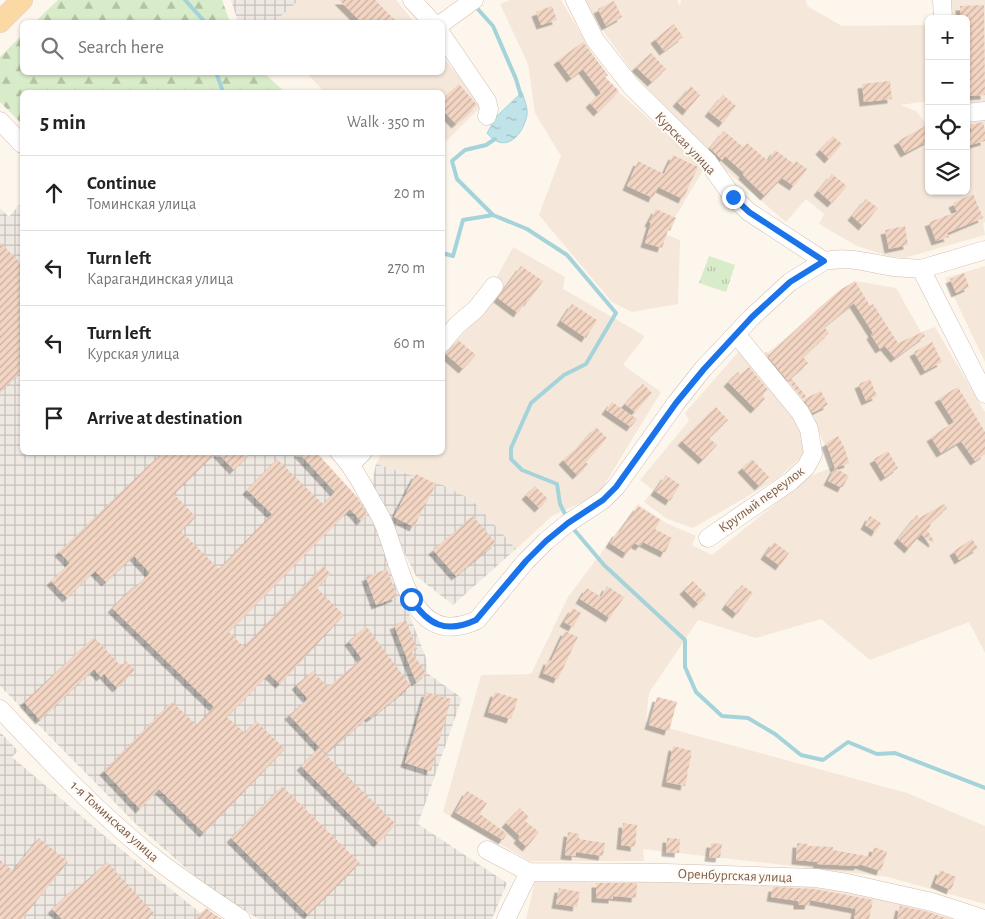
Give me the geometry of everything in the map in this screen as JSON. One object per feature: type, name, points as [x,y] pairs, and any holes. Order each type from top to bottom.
[{"type":"main road","points":[[0,22],[22,0]]},
{"type":"street","points":[[412,0],[430,20]]},
{"type":"street","points":[[445,21],[474,0]]},
{"type":"street","name":"Курская улица","points":[[575,0],[595,40],[613,65],[631,86],[708,162],[733,197],[749,212],[824,261]]},
{"type":"street","points":[[942,0],[943,15]]},
{"type":"street","points":[[445,39],[487,101],[489,109],[487,116]]},
{"type":"street","points":[[970,113],[985,111]]},
{"type":"street","points":[[0,121],[20,142]]},
{"type":"street","points":[[351,456],[385,525],[411,599],[420,613],[434,624],[451,628],[466,625],[476,620],[526,561],[546,541],[568,523],[603,500],[616,487],[676,403],[704,369],[736,334],[790,282],[824,261],[839,258],[921,269],[985,250]]},
{"type":"street","points":[[921,269],[985,394]]},
{"type":"street","points":[[445,339],[457,325],[476,309],[494,286]]},
{"type":"street","name":"Круглый переулок","points":[[708,538],[791,481],[806,467],[813,454],[809,429],[800,412],[736,334]]},
{"type":"street","name":"1-я Томинская улица","points":[[0,709],[48,760],[122,831],[194,888],[241,919]]},
{"type":"street","name":"Оренбургская улица","points":[[487,850],[529,872],[675,873],[816,878],[932,902],[984,919]]},
{"type":"street","points":[[506,919],[529,872]]},
{"type":"shaded area","points":[[231,0],[299,0],[276,20],[237,20]]},
{"type":"shaded area","points":[[299,0],[396,0],[412,20],[276,20]]},
{"type":"shaded area","points":[[510,0],[561,0],[610,84],[704,169],[665,234],[680,240],[678,304],[632,312],[612,302],[539,215],[561,156],[535,113],[528,64],[500,4]]},
{"type":"shaded area","points":[[581,0],[677,0],[680,6],[681,0],[806,0],[807,6],[842,26],[925,25],[925,102],[900,105],[916,111],[925,122],[925,195],[970,195],[970,123],[985,119],[985,222],[983,223],[985,235],[904,258],[888,256],[857,246],[819,224],[824,214],[806,199],[786,222],[708,155],[632,71]]},
{"type":"shaded area","points":[[948,0],[985,0],[985,103],[970,105],[970,15],[949,15]]},
{"type":"shaded area","points":[[445,60],[482,106],[445,142],[445,90],[322,90],[309,75],[445,75]]},
{"type":"shaded area","points":[[20,205],[20,455],[318,455],[370,512],[426,658],[427,673],[462,698],[418,824],[507,883],[492,919],[259,919],[211,890],[138,826],[0,686],[0,208],[9,217]]},
{"type":"shaded area","points":[[513,247],[565,277],[563,289],[645,336],[623,365],[661,392],[598,495],[552,516],[516,549],[472,500],[443,485],[376,464],[381,455],[445,455],[445,353],[472,324]]},
{"type":"shaded area","points":[[985,266],[985,362],[945,278]]},
{"type":"shaded area","points":[[855,281],[896,288],[921,332],[935,327],[985,412],[985,653],[969,622],[870,660],[821,619],[756,638],[698,620],[649,693],[646,722],[907,793],[985,826],[985,904],[888,877],[643,849],[644,861],[530,861],[443,812],[481,675],[531,674],[568,597],[638,504],[666,523],[696,536],[692,545],[712,555],[810,476],[833,467],[813,416],[809,417],[761,358]]},
{"type":"shaded area","points":[[740,350],[796,414],[807,452],[777,479],[693,528],[667,519],[644,502],[653,490],[640,480],[689,421],[685,413]]},
{"type":"shaded area","points":[[376,464],[443,485],[472,500],[516,549],[453,605],[416,576],[371,487]]},
{"type":"shaded area","points":[[0,732],[18,751],[12,757],[107,838],[208,919],[0,919]]},
{"type":"shaded area","points":[[536,878],[740,878],[864,894],[955,919],[526,919]]},
{"type":"green space","points":[[58,0],[222,0],[229,20],[37,20]]},
{"type":"green space","points":[[20,37],[20,75],[266,75],[283,90],[20,90],[20,122],[0,102],[0,57]]},
{"type":"green space","points":[[709,256],[735,265],[726,292],[699,283]]},
{"type":"water","points":[[522,92],[527,115],[521,130],[517,136],[506,143],[493,139],[487,133],[497,116]]},
{"type":"building","points":[[339,0],[375,0],[395,20],[359,20]]},
{"type":"building","points":[[614,1],[622,17],[606,26],[598,9]]},
{"type":"building","points":[[984,5],[985,95],[970,96],[970,15],[961,15],[960,6]]},
{"type":"building","points":[[552,6],[557,20],[541,25],[536,12]]},
{"type":"building","points":[[674,24],[683,37],[664,51],[655,39]]},
{"type":"building","points":[[583,42],[608,75],[605,77],[619,91],[598,112],[590,103],[601,93],[583,69],[571,78],[558,60]]},
{"type":"building","points":[[651,53],[666,69],[652,82],[636,67]]},
{"type":"building","points":[[890,81],[892,99],[864,102],[862,84]]},
{"type":"building","points":[[459,84],[477,105],[456,124],[445,112],[445,96]]},
{"type":"building","points":[[691,86],[700,95],[687,111],[677,102]]},
{"type":"building","points":[[723,95],[736,106],[723,123],[709,112]]},
{"type":"building","points":[[983,122],[985,141],[970,145],[970,131],[972,131],[970,125]]},
{"type":"building","points":[[925,126],[925,142],[905,153],[898,141]]},
{"type":"building","points":[[724,131],[743,147],[747,143],[768,161],[775,150],[794,164],[796,161],[807,169],[794,186],[782,178],[765,196],[725,156],[722,160],[710,148]]},
{"type":"building","points":[[833,136],[842,144],[829,159],[820,150]]},
{"type":"building","points":[[673,155],[698,167],[683,199],[658,187],[653,198],[627,186],[638,161],[664,174]]},
{"type":"building","points":[[832,174],[847,186],[832,203],[818,191]]},
{"type":"building","points":[[973,194],[983,218],[947,233],[949,237],[936,241],[929,222],[957,212],[953,203]]},
{"type":"building","points":[[866,199],[878,208],[863,226],[852,216]]},
{"type":"building","points":[[656,209],[676,218],[670,231],[668,230],[662,248],[645,243],[651,223],[649,222]]},
{"type":"building","points":[[905,226],[908,245],[889,249],[885,230]]},
{"type":"building","points":[[0,242],[20,263],[20,373],[0,392]]},
{"type":"building","points":[[521,266],[543,281],[518,313],[498,298]]},
{"type":"building","points":[[964,273],[969,287],[956,293],[950,279]]},
{"type":"building","points":[[855,281],[870,306],[873,304],[898,343],[923,332],[925,336],[895,358],[885,346],[880,349],[871,335],[873,333],[854,303],[824,327],[829,333],[803,357],[808,363],[791,378],[806,396],[803,399],[765,353],[769,355],[819,308],[840,290]]},
{"type":"building","points":[[572,304],[597,320],[586,338],[561,321]]},
{"type":"building","points":[[458,340],[476,355],[463,369],[446,354]]},
{"type":"building","points":[[932,342],[942,362],[925,371],[914,352]]},
{"type":"building","points":[[749,367],[768,390],[762,395],[765,399],[755,409],[728,382],[738,372],[741,374]]},
{"type":"building","points":[[870,379],[877,396],[866,401],[859,384]]},
{"type":"building","points":[[643,384],[652,393],[635,412],[625,404]]},
{"type":"building","points":[[958,387],[985,432],[985,454],[975,461],[961,441],[941,453],[931,437],[954,422],[939,398]]},
{"type":"building","points":[[821,391],[828,405],[812,413],[804,399]]},
{"type":"building","points":[[612,402],[637,419],[631,427],[606,410]]},
{"type":"building","points":[[716,407],[728,420],[709,438],[717,445],[703,460],[682,441]]},
{"type":"building","points":[[596,427],[607,438],[586,462],[588,465],[577,475],[563,460],[575,451]]},
{"type":"building","points":[[838,436],[845,449],[849,463],[835,468],[826,443]]},
{"type":"building","points":[[888,451],[898,468],[885,477],[874,459]]},
{"type":"building","points":[[160,455],[214,455],[174,494],[196,517],[181,531],[219,569],[272,514],[247,490],[277,459],[323,504],[335,492],[301,455],[319,455],[358,498],[367,515],[361,521],[350,509],[229,632],[244,647],[323,566],[331,574],[317,588],[344,615],[280,684],[269,674],[227,717],[245,733],[256,721],[285,749],[204,833],[159,789],[140,809],[104,771],[172,702],[197,725],[214,707],[112,608],[150,573],[134,556],[106,582],[95,571],[67,598],[51,581],[70,563],[59,552]]},
{"type":"building","points":[[220,455],[249,455],[234,470]]},
{"type":"building","points":[[752,459],[769,477],[759,486],[742,468]]},
{"type":"building","points":[[835,468],[849,476],[842,488],[828,481]]},
{"type":"building","points":[[416,474],[436,484],[414,527],[394,517]]},
{"type":"building","points":[[666,475],[680,485],[670,501],[655,491]]},
{"type":"building","points":[[535,486],[548,499],[539,508],[526,495]]},
{"type":"building","points":[[944,504],[947,508],[929,524],[931,525],[927,530],[934,541],[933,543],[921,534],[909,549],[898,539],[917,515],[919,518]]},
{"type":"building","points":[[638,506],[661,520],[655,529],[672,538],[665,553],[643,542],[640,546],[634,543],[627,554],[610,543]]},
{"type":"building","points":[[473,516],[496,543],[456,576],[433,550]]},
{"type":"building","points":[[870,516],[881,523],[876,532],[865,525]]},
{"type":"building","points":[[972,539],[978,548],[959,560],[954,551]]},
{"type":"building","points":[[774,542],[789,553],[780,566],[765,555]]},
{"type":"building","points":[[387,569],[397,597],[376,605],[366,577]]},
{"type":"building","points":[[693,581],[707,595],[698,604],[684,590]]},
{"type":"building","points":[[742,585],[753,593],[737,614],[726,605]]},
{"type":"building","points":[[607,586],[624,597],[610,618],[580,599],[587,588],[601,597]]},
{"type":"building","points":[[573,608],[581,613],[573,627],[564,622]]},
{"type":"building","points":[[406,620],[417,649],[411,652],[427,673],[416,682],[394,625]]},
{"type":"building","points":[[366,626],[411,686],[371,718],[369,716],[326,754],[289,715],[308,699],[296,685],[313,671],[328,687],[362,659],[349,641]]},
{"type":"building","points":[[565,631],[578,637],[558,679],[543,673],[548,660],[551,661]]},
{"type":"building","points":[[94,637],[121,666],[126,661],[135,670],[117,688],[104,674],[101,677],[94,669],[40,720],[24,702]]},
{"type":"building","points":[[426,692],[451,699],[431,771],[405,763]]},
{"type":"building","points":[[495,692],[518,699],[511,719],[488,712]]},
{"type":"building","points":[[657,697],[677,702],[669,731],[649,725]]},
{"type":"building","points":[[673,746],[692,751],[685,786],[666,782]]},
{"type":"building","points":[[319,748],[396,824],[378,843],[301,766]]},
{"type":"building","points":[[282,786],[360,863],[308,915],[231,838]]},
{"type":"building","points":[[467,791],[487,803],[480,814],[507,834],[503,840],[455,812]]},
{"type":"building","points":[[520,808],[529,817],[525,821],[539,832],[527,847],[518,839],[520,836],[506,823]]},
{"type":"building","points":[[623,823],[637,825],[635,847],[621,845]]},
{"type":"building","points":[[568,832],[579,834],[579,839],[605,843],[603,856],[576,852],[576,856],[565,855]]},
{"type":"building","points":[[39,838],[68,862],[22,919],[0,919],[0,860],[13,871]]},
{"type":"building","points":[[667,838],[680,839],[679,853],[666,852]]},
{"type":"building","points":[[711,843],[722,844],[720,858],[709,857]]},
{"type":"building","points":[[797,843],[808,844],[807,846],[833,847],[833,850],[871,857],[874,847],[887,852],[881,871],[859,864],[858,866],[817,864],[818,862],[796,860]]},
{"type":"building","points":[[107,862],[154,913],[148,919],[62,919],[52,909],[74,888],[76,890]]},
{"type":"building","points":[[940,870],[956,877],[951,890],[935,883]]},
{"type":"building","points":[[596,883],[637,883],[636,898],[613,896],[613,899],[596,898]]},
{"type":"building","points":[[773,887],[815,889],[873,900],[869,919],[854,919],[856,909],[810,900],[809,905],[798,905],[798,901],[771,897]]},
{"type":"building","points":[[559,888],[580,892],[577,907],[556,904]]},
{"type":"building","points":[[900,906],[929,912],[948,919],[897,919]]},
{"type":"building","points":[[206,908],[214,914],[222,919],[195,919]]},
{"type":"waterway","points":[[185,0],[203,20]]},
{"type":"waterway","points":[[475,6],[493,26],[516,79],[521,96]]},
{"type":"waterway","points":[[217,75],[222,90]]},
{"type":"waterway","points":[[493,215],[457,179],[452,161],[465,150],[486,145],[495,139]]},
{"type":"waterway","points":[[445,254],[453,256],[463,220],[493,215],[527,229],[567,255],[616,313],[586,364],[564,375],[531,403],[511,448],[511,459],[522,470],[557,484],[560,504],[567,518]]},
{"type":"waterway","points":[[571,526],[604,565],[685,640],[685,667],[696,692],[722,716],[748,718],[775,734],[801,755],[823,760],[848,742],[877,754],[895,753],[985,788]]},
{"type":"route","points":[[411,599],[420,613],[434,624],[451,628],[466,625],[476,620],[526,561],[546,541],[568,523],[603,500],[616,487],[676,403],[704,369],[752,317],[790,282],[824,261],[749,212],[733,197]]}]
